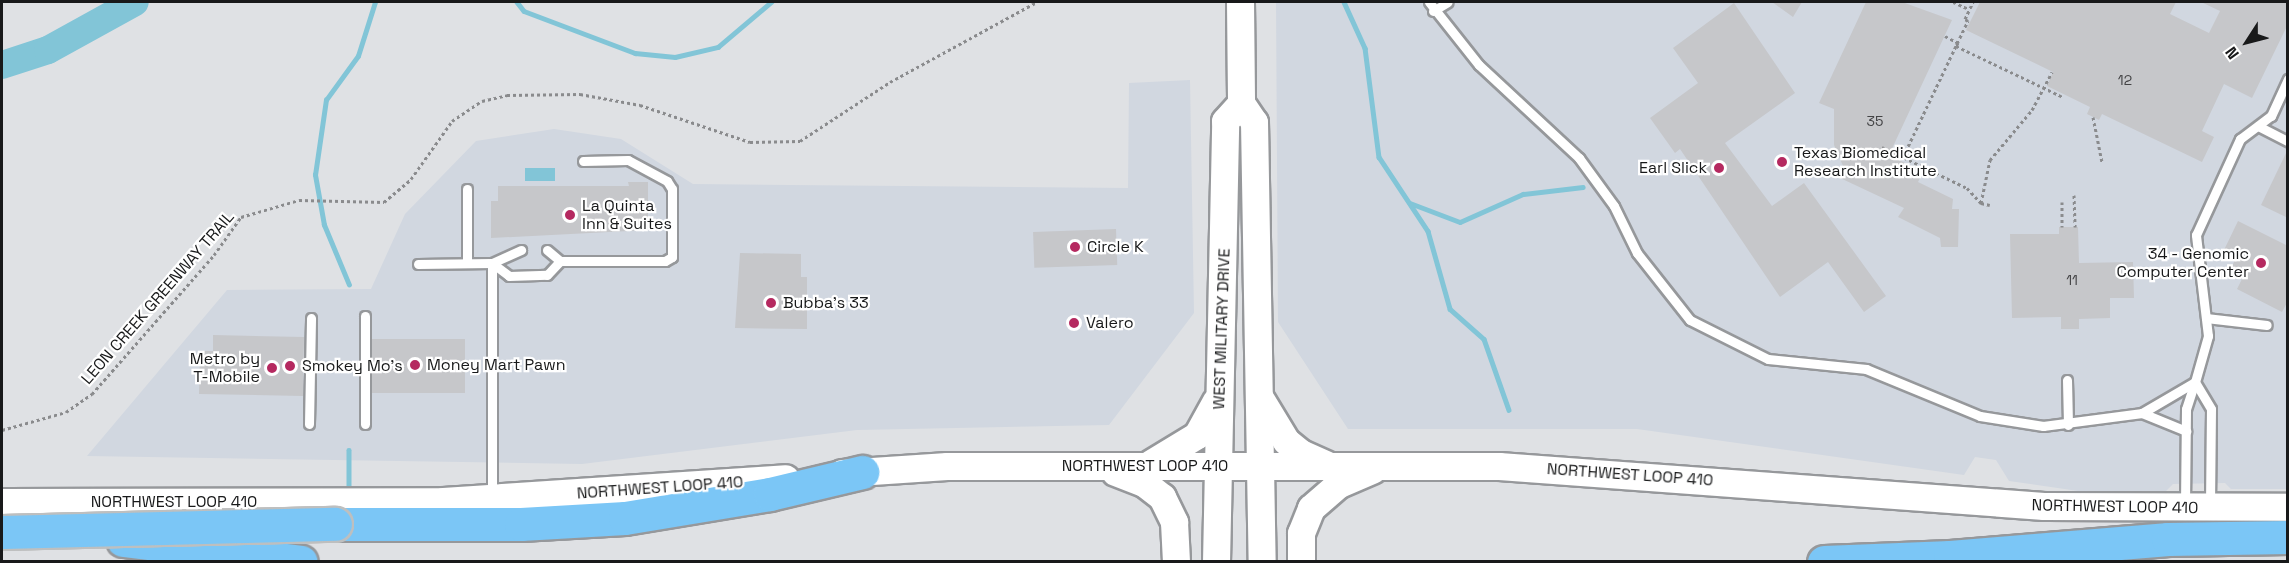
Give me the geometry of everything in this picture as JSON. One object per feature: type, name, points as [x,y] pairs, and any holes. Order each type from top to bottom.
[{"type":"highway","points":[[2,531],[613,519],[770,494],[862,472]]},
{"type":"highway","points":[[2,531],[301,561]]},
{"type":"highway","points":[[1824,561],[1950,557],[2148,540],[2288,537]]},
{"type":"main road","name":"WEST MILITARY DRIVE","points":[[1240,2],[1241,103],[1254,122],[1262,561]]},
{"type":"main road","name":"WEST MILITARY DRIVE","points":[[1216,561],[1225,121],[1241,103]]},
{"type":"main road","points":[[1144,466],[1181,449],[1197,435],[1213,410],[1220,382]]},
{"type":"main road","points":[[1258,393],[1286,441],[1307,457],[1333,466]]},
{"type":"main road","name":"NORTHWEST LOOP 410","points":[[2,502],[492,499],[947,466],[1388,466],[1547,469],[2044,506],[2197,509],[2288,507]]},
{"type":"main road","points":[[1099,466],[1137,479],[1162,497],[1174,522],[1176,561]]},
{"type":"main road","points":[[1301,561],[1303,524],[1317,502],[1339,484],[1388,466]]},
{"type":"lane","points":[[1428,2],[1479,65],[1579,158],[1614,206],[1636,253],[1690,320],[1732,345],[1768,359],[1866,369],[1980,416],[2068,425],[2142,413],[2195,382]]},
{"type":"lane","points":[[1433,11],[1448,2]]},
{"type":"lane","points":[[2197,509],[2186,431],[2186,409],[2208,336],[2196,235],[2240,139],[2271,116],[2288,79]]},
{"type":"lane","points":[[2258,126],[2288,141]]},
{"type":"lane","points":[[547,250],[560,261],[665,261],[672,257],[672,189],[667,181],[628,160],[583,161]]},
{"type":"lane","points":[[467,189],[467,263]]},
{"type":"lane","points":[[418,264],[492,263],[521,250]]},
{"type":"lane","points":[[492,263],[509,276],[548,275],[560,261]]},
{"type":"lane","points":[[492,263],[492,499]]},
{"type":"lane","points":[[365,316],[365,424]]},
{"type":"lane","points":[[309,424],[311,318]]},
{"type":"lane","points":[[2206,318],[2267,325]]},
{"type":"lane","points":[[2067,380],[2068,425]]},
{"type":"lane","points":[[2195,382],[2211,409],[2197,509]]},
{"type":"lane","points":[[2142,413],[2186,431]]},
{"type":"path","name":"LEON CREEK GREENWAY TRAIL","points":[[2,430],[66,412],[92,394],[214,255],[241,217],[299,200],[384,202],[397,194],[452,121],[482,101],[507,95],[580,94],[640,105],[750,142],[800,141],[890,82],[1037,2]]},
{"type":"path","points":[[1953,2],[1969,9]]},
{"type":"path","points":[[1903,157],[1958,43],[1973,2]]},
{"type":"path","points":[[1945,36],[1958,43]]},
{"type":"path","points":[[1958,43],[1956,46],[2063,97]]},
{"type":"path","points":[[1981,203],[1990,160],[2045,88],[2052,72]]},
{"type":"path","points":[[2093,117],[2102,162]]},
{"type":"path","points":[[1882,147],[1967,188],[1981,203],[1989,205]]},
{"type":"path","points":[[2074,195],[2075,227]]},
{"type":"path","points":[[2062,202],[2062,227]]},
{"type":"shaded area","name":"Texas Biomedical Research Institute","points":[[1276,2],[2287,2],[2287,489],[2231,489],[2225,483],[2173,484],[2166,491],[2078,491],[2009,481],[1996,460],[1975,457],[1964,475],[1637,429],[1348,429],[1278,322]]},
{"type":"shaded area","points":[[1190,80],[1194,313],[1109,425],[857,430],[582,464],[87,456],[227,290],[371,289],[405,214],[476,141],[554,129],[621,139],[693,184],[1128,188],[1129,83]]},
{"type":"water","points":[[525,168],[555,168],[555,181],[525,181]]},
{"type":"building","points":[[1772,2],[1802,2],[1793,17]]},
{"type":"building","points":[[1866,2],[1902,2],[1952,20],[1889,155],[1923,172],[1918,182],[1953,199],[1952,209],[1959,209],[1958,247],[1941,247],[1940,238],[1898,217],[1904,208],[1838,177],[1843,166],[1834,145],[1834,109],[1819,103]]},
{"type":"building","points":[[1980,2],[2176,2],[2170,14],[2209,33],[2220,11],[2201,2],[2288,2],[2288,24],[2252,98],[2224,84],[2202,131],[2214,137],[2202,162],[2102,114],[2099,120],[2087,114],[2090,107],[2047,86],[2053,72],[1966,30]]},
{"type":"building","name":"Earl Slick","points":[[1734,3],[1795,93],[1725,143],[1772,206],[1804,183],[1886,296],[1864,312],[1828,262],[1780,297],[1680,149],[1675,153],[1650,118],[1698,83],[1673,48]]},
{"type":"building","points":[[2288,149],[2288,218],[2261,205]]},
{"type":"building","name":"La Quinta Inn & Suites","points":[[628,182],[648,182],[648,230],[491,238],[491,201],[498,201],[498,186],[629,186]]},
{"type":"building","name":"34 - Genomic Computer Center","points":[[2238,221],[2288,246],[2288,301],[2282,312],[2237,289],[2243,277],[2230,270],[2237,256],[2224,250]]},
{"type":"building","points":[[2059,227],[2078,227],[2079,263],[2133,262],[2134,298],[2110,298],[2110,318],[2079,319],[2079,329],[2061,329],[2061,317],[2012,318],[2010,234],[2059,234]]},
{"type":"building","name":"Circle K","points":[[1116,229],[1117,265],[1034,268],[1033,232]]},
{"type":"building","name":"Bubba's 33","points":[[740,253],[801,254],[801,277],[807,277],[807,329],[735,328]]},
{"type":"building","points":[[213,335],[304,337],[303,396],[199,394],[200,351],[213,351]]},
{"type":"building","points":[[372,339],[465,339],[465,393],[372,393]]},
{"type":"waterway","points":[[2,65],[48,50],[135,2]]},
{"type":"waterway","points":[[349,285],[324,225],[315,175],[326,100],[358,56],[375,2]]},
{"type":"waterway","points":[[517,2],[524,11],[635,53],[675,57],[718,47],[771,2]]},
{"type":"waterway","points":[[1344,2],[1365,48],[1379,157],[1428,231],[1450,309],[1484,339],[1509,410]]},
{"type":"waterway","points":[[1410,203],[1460,222],[1523,194],[1583,187]]},
{"type":"waterway","points":[[349,450],[349,493]]},
{"type":"place","name":"Texas Biomedical Research Institute","points":[[1782,162]]},
{"type":"place","name":"Earl Slick","points":[[1719,168]]},
{"type":"place","name":"La Quinta Inn & Suites","points":[[570,215]]},
{"type":"place","name":"Circle K","points":[[1075,247]]},
{"type":"place","name":"34 - Genomic Computer Center","points":[[2261,263]]},
{"type":"place","name":"Bubba's 33","points":[[771,303]]},
{"type":"place","name":"Valero","points":[[1074,323]]},
{"type":"place","name":"Money Mart Pawn","points":[[415,365]]},
{"type":"place","name":"Smokey Mo's","points":[[290,366]]},
{"type":"place","name":"Metro by T-Mobile","points":[[272,368]]}]
